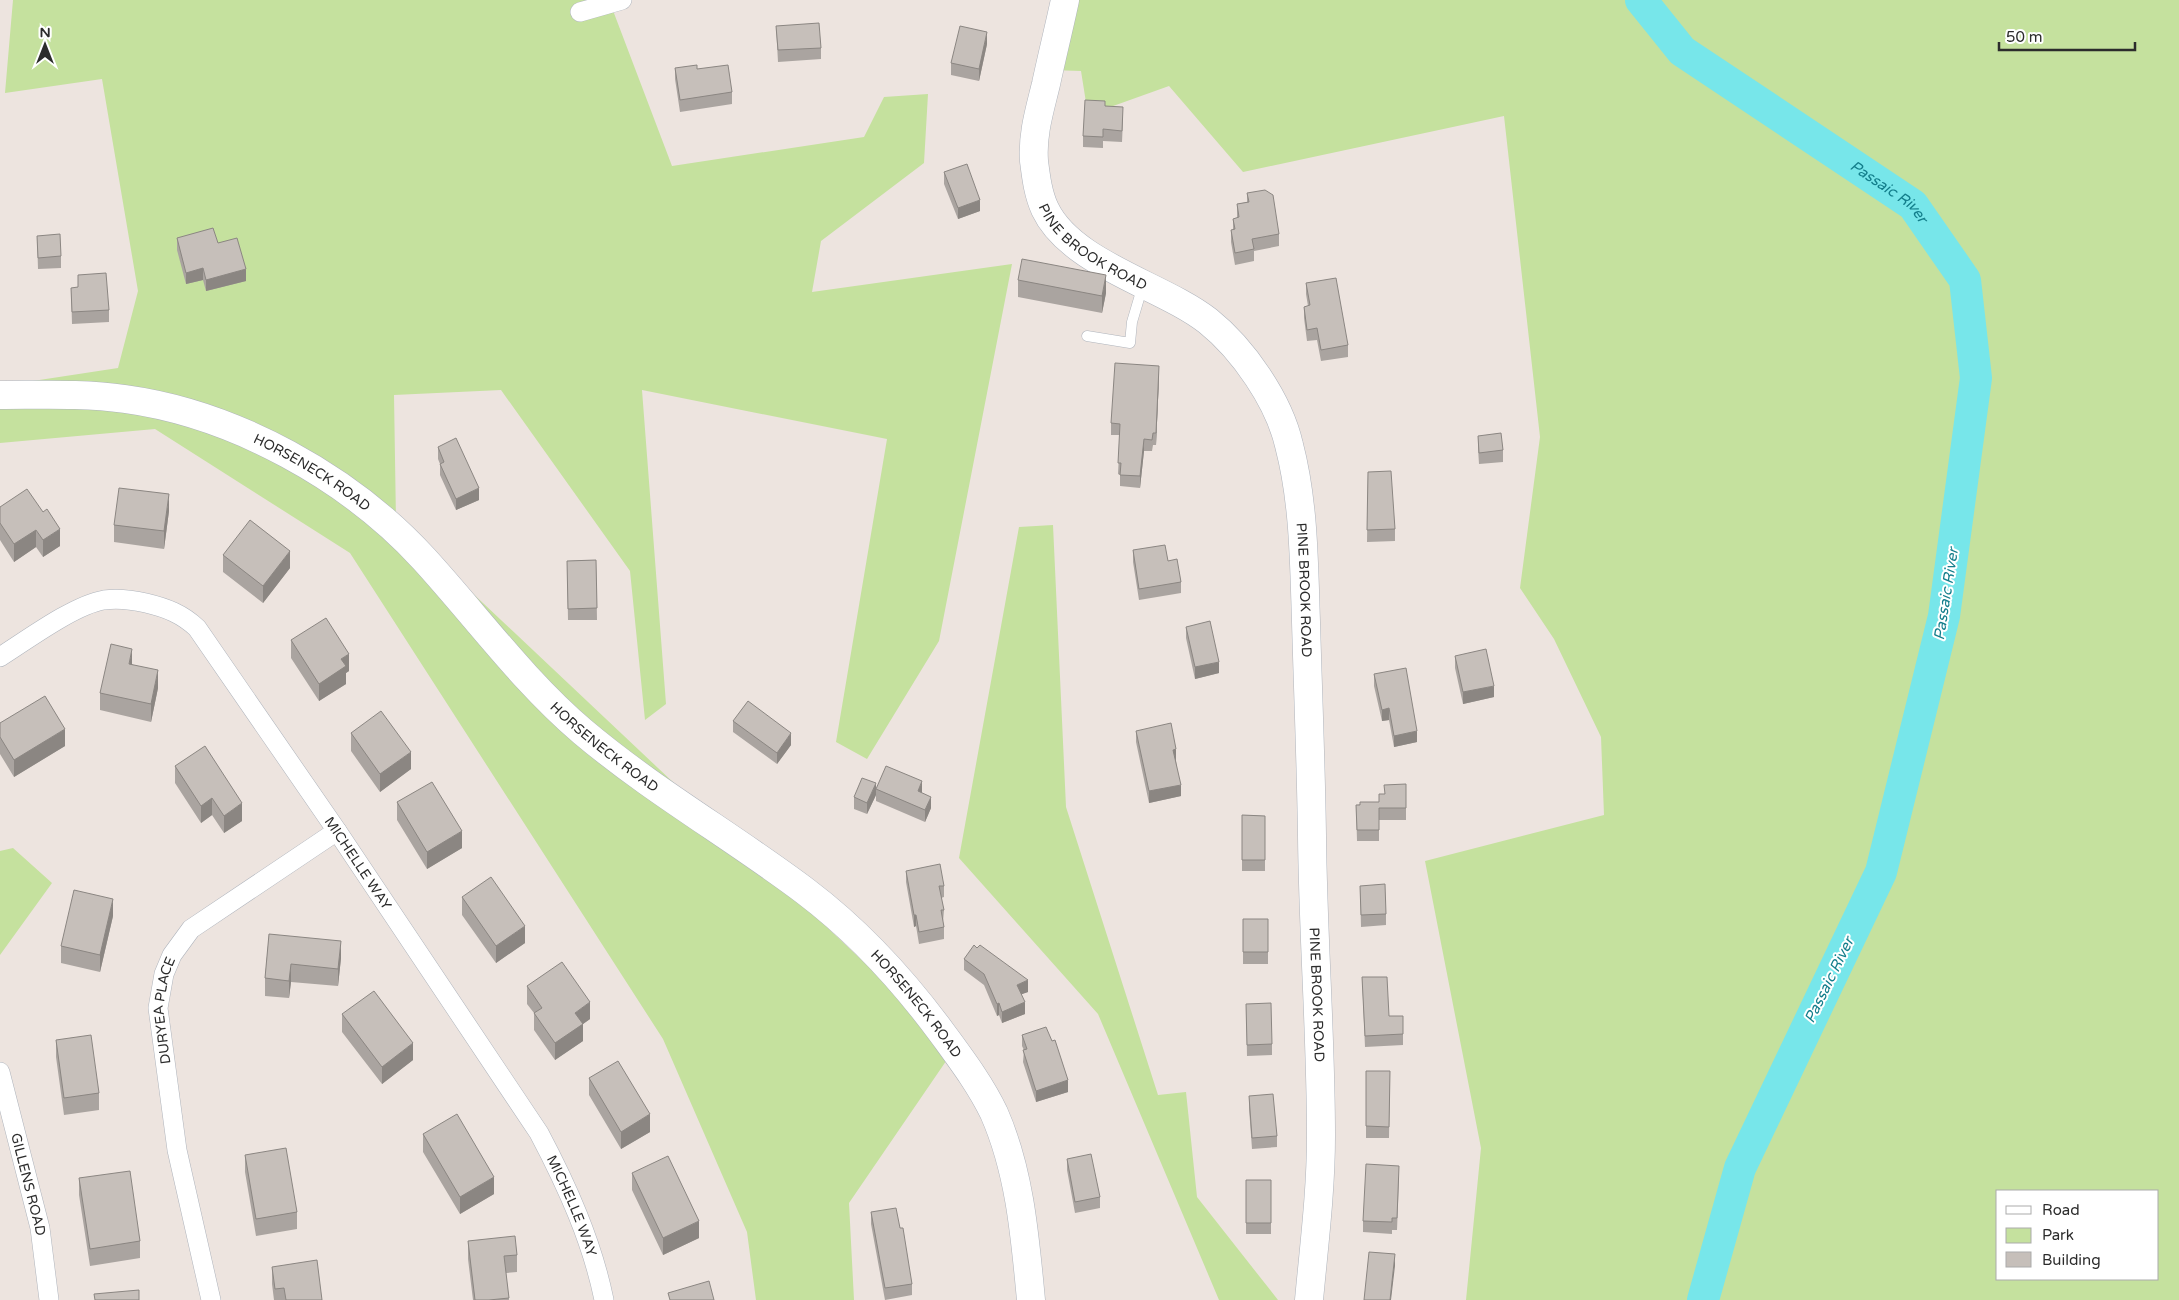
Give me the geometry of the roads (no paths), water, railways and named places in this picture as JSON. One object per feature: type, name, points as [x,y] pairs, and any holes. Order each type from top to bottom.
[{"type":"street","points":[[580,12],[622,0]]},
{"type":"street","name":"PINE BROOK ROAD","points":[[1065,0],[1034,134],[1034,158],[1038,190],[1050,218],[1075,245],[1187,307],[1226,337],[1242,356],[1270,397],[1281,419],[1289,444],[1298,491],[1303,541],[1320,1066],[1321,1140],[1317,1214],[1309,1300]]},
{"type":"street","name":"HORSENECK ROAD","points":[[0,395],[65,395],[122,398],[159,405],[195,415],[241,432],[286,454],[339,486],[376,514],[424,558],[524,675],[582,731],[628,768],[804,890],[843,922],[883,960],[920,1002],[978,1082],[995,1116],[1011,1163],[1020,1199],[1030,1300]]},
{"type":"street","name":"MICHELLE WAY","points":[[0,658],[71,613],[94,602],[130,600],[166,608],[178,613],[193,624],[206,638],[337,831],[539,1134],[562,1177],[581,1223],[604,1300]]},
{"type":"street","name":"DURYEA PLACE","points":[[210,1300],[177,1150],[158,1008],[164,974],[172,955],[191,929],[337,831]]},
{"type":"street","name":"GILLENS ROAD","points":[[0,1072],[40,1228],[48,1300]]},
{"type":"lane","points":[[1087,336],[1130,343],[1132,322],[1143,284]]},
{"type":"waterway","name":"Passaic River","points":[[1641,0],[1682,51],[1913,205],[1965,280],[1976,378],[1944,616],[1881,872],[1740,1168],[1703,1300]]}]
